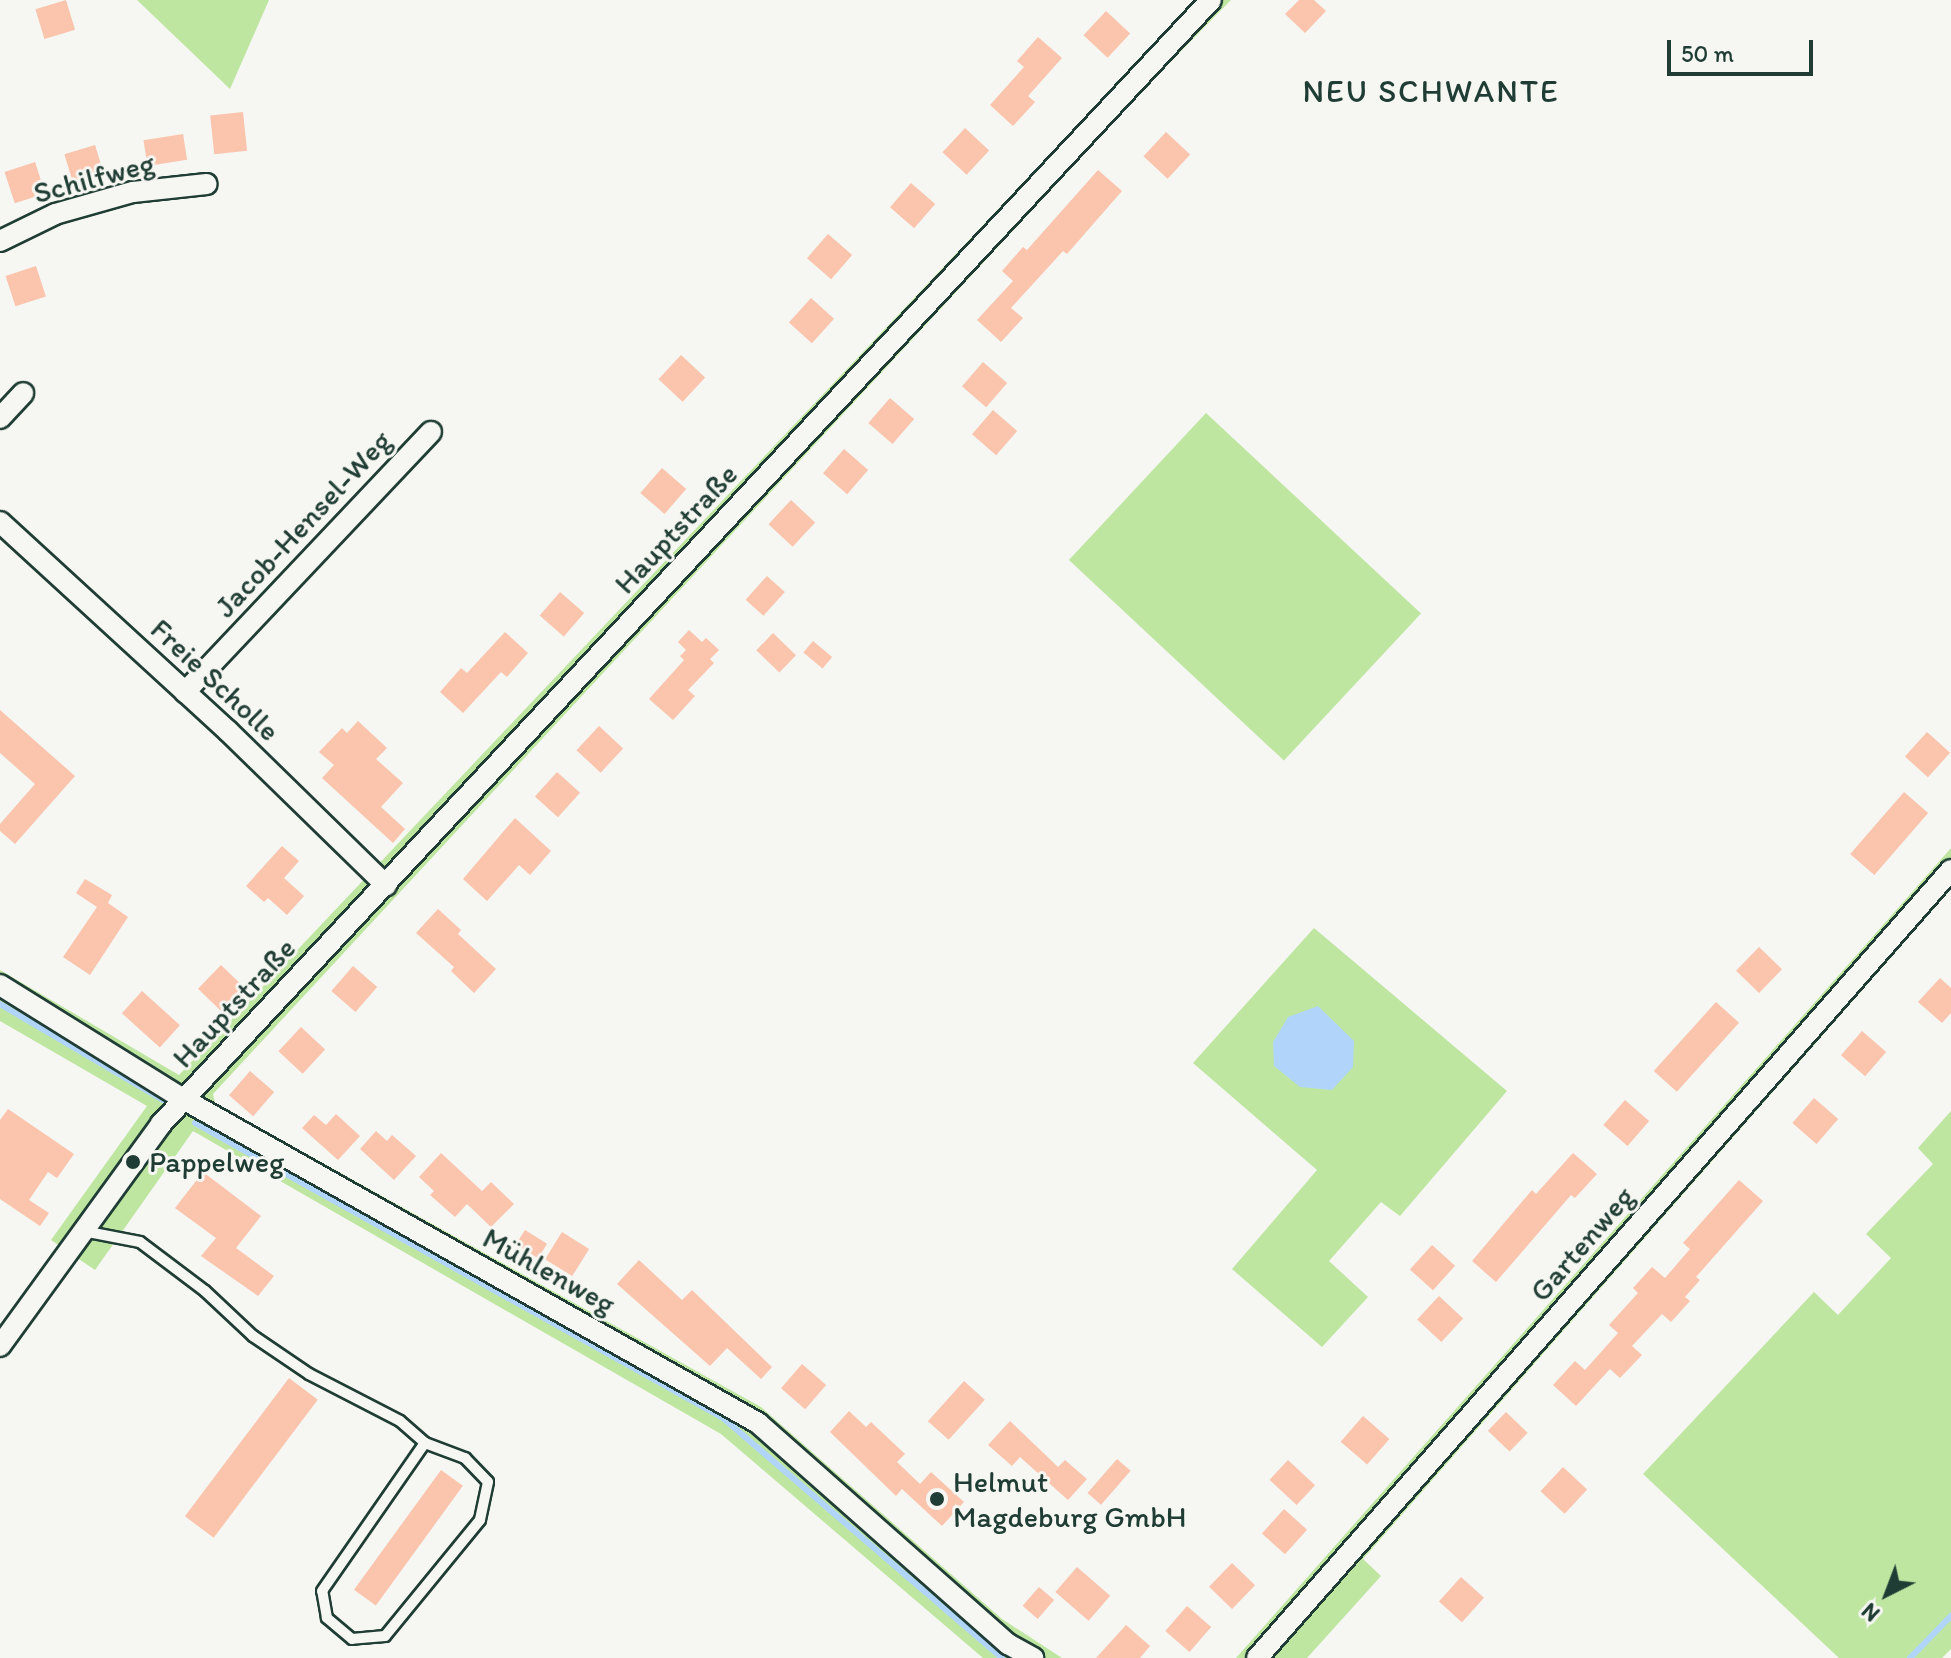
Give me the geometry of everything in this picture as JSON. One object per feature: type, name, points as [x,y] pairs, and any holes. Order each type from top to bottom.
[{"type":"street","name":"Hauptstraße","points":[[185,1100],[1211,0]]},
{"type":"street","name":"Schilfweg","points":[[0,241],[55,214],[133,192],[207,184]]},
{"type":"street","points":[[0,418],[23,393]]},
{"type":"street","name":"Jacob-Hensel-Weg","points":[[185,692],[431,432]]},
{"type":"street","name":"Freie Scholle","points":[[0,522],[185,692],[386,885]]},
{"type":"street","name":"Gartenweg","points":[[1257,1658],[1951,870]]},
{"type":"street","name":"Mühlenweg","points":[[0,985],[185,1100],[758,1423],[1008,1644],[1033,1658]]},
{"type":"street","points":[[0,1346],[161,1124],[185,1100]]},
{"type":"lane","points":[[83,1231],[140,1242],[205,1291],[253,1336],[309,1374],[400,1421],[425,1443],[465,1458],[488,1482],[480,1520],[385,1636],[352,1639],[327,1618],[322,1591],[425,1443]]},
{"type":"green space","points":[[137,0],[269,0],[230,89]]},
{"type":"green space","points":[[1196,0],[1231,0],[1148,85],[213,1094],[215,1103],[761,1407],[1002,1619],[1062,1658],[983,1658],[721,1434],[193,1131],[95,1270],[51,1240],[147,1106],[0,1021],[0,970],[179,1075]]},
{"type":"green space","points":[[1206,413],[1421,614],[1284,761],[1069,560]]},
{"type":"green space","points":[[1951,848],[1951,889],[1363,1559],[1381,1576],[1307,1658],[1236,1658]]},
{"type":"green space","points":[[1314,928],[1507,1091],[1400,1216],[1381,1202],[1329,1261],[1368,1297],[1322,1347],[1232,1269],[1317,1170],[1193,1063]]},
{"type":"green space","points":[[1951,1111],[1951,1649],[1942,1658],[1839,1658],[1643,1474],[1814,1292],[1838,1315],[1891,1258],[1866,1234],[1933,1164],[1918,1148]]},
{"type":"water","points":[[1318,1006],[1354,1041],[1353,1067],[1332,1090],[1300,1087],[1274,1066],[1273,1042],[1288,1017]]},
{"type":"building","points":[[66,0],[75,30],[44,39],[35,9]]},
{"type":"building","points":[[1299,0],[1314,0],[1326,11],[1305,33],[1285,14]]},
{"type":"building","points":[[1106,11],[1130,34],[1108,58],[1083,35]]},
{"type":"building","points":[[1038,37],[1062,58],[1028,96],[1035,102],[1013,126],[990,105],[1024,67],[1017,61]]},
{"type":"building","points":[[243,112],[247,151],[214,154],[210,115]]},
{"type":"building","points":[[965,128],[989,151],[967,175],[942,152]]},
{"type":"building","points":[[1166,132],[1190,155],[1168,179],[1143,156]]},
{"type":"building","points":[[183,134],[187,160],[148,166],[143,140]]},
{"type":"building","points":[[95,145],[104,175],[73,184],[64,154]]},
{"type":"building","points":[[35,162],[45,193],[15,203],[5,172]]},
{"type":"building","points":[[1098,170],[1122,191],[1067,254],[1063,251],[1011,308],[1023,318],[1001,342],[977,320],[1013,281],[1002,271],[1023,247],[1027,250]]},
{"type":"building","points":[[911,183],[935,204],[914,228],[890,207]]},
{"type":"building","points":[[828,234],[852,255],[831,279],[807,258]]},
{"type":"building","points":[[36,266],[46,296],[15,306],[6,276]]},
{"type":"building","points":[[811,298],[834,319],[812,343],[789,323]]},
{"type":"building","points":[[681,355],[705,378],[683,402],[658,379]]},
{"type":"building","points":[[983,362],[1007,383],[986,407],[962,386]]},
{"type":"building","points":[[890,398],[914,419],[893,444],[868,423]]},
{"type":"building","points":[[993,410],[1017,431],[996,455],[972,434]]},
{"type":"building","points":[[844,449],[868,470],[847,494],[823,473]]},
{"type":"building","points":[[662,468],[686,489],[665,514],[640,493]]},
{"type":"building","points":[[791,500],[815,523],[793,547],[768,524]]},
{"type":"building","points":[[767,576],[785,592],[763,616],[746,600]]},
{"type":"building","points":[[560,592],[584,613],[564,636],[540,615]]},
{"type":"building","points":[[689,630],[702,642],[706,638],[719,650],[710,659],[714,663],[688,690],[695,696],[673,720],[649,699],[684,660],[680,656],[686,650],[678,642]]},
{"type":"building","points":[[505,632],[528,653],[507,677],[501,672],[463,713],[440,692],[461,668],[467,673]]},
{"type":"building","points":[[773,633],[796,655],[779,672],[756,650]]},
{"type":"building","points":[[813,641],[832,657],[823,669],[803,652]]},
{"type":"building","points":[[0,710],[75,776],[15,844],[0,831],[0,824],[35,784],[0,753]]},
{"type":"building","points":[[358,721],[387,748],[376,759],[403,783],[381,807],[405,829],[393,843],[322,778],[334,765],[319,752],[342,728],[347,733]]},
{"type":"building","points":[[599,726],[623,749],[601,773],[576,750]]},
{"type":"building","points":[[1927,732],[1950,753],[1928,777],[1905,757]]},
{"type":"building","points":[[557,772],[580,793],[558,817],[535,797]]},
{"type":"building","points":[[1904,792],[1928,813],[1874,875],[1850,854]]},
{"type":"building","points":[[515,818],[551,851],[530,875],[519,865],[487,901],[463,879]]},
{"type":"building","points":[[282,846],[299,861],[284,878],[304,896],[287,915],[268,898],[264,902],[246,886]]},
{"type":"building","points":[[85,879],[112,895],[108,903],[128,917],[90,975],[63,957],[97,907],[76,893]]},
{"type":"building","points":[[438,909],[461,930],[458,934],[496,969],[474,993],[451,971],[454,967],[416,933]]},
{"type":"building","points":[[1759,947],[1782,969],[1759,993],[1736,971]]},
{"type":"building","points":[[221,965],[244,987],[221,1011],[198,989]]},
{"type":"building","points":[[353,966],[377,987],[356,1012],[331,991]]},
{"type":"building","points":[[1940,978],[1951,988],[1951,1013],[1942,1023],[1918,1002]]},
{"type":"building","points":[[142,991],[180,1025],[160,1047],[122,1013]]},
{"type":"building","points":[[1716,1002],[1739,1023],[1677,1092],[1654,1071]]},
{"type":"building","points":[[301,1027],[325,1050],[303,1074],[278,1051]]},
{"type":"building","points":[[1862,1031],[1886,1052],[1865,1076],[1841,1055]]},
{"type":"building","points":[[250,1071],[274,1092],[253,1116],[229,1095]]},
{"type":"building","points":[[1814,1098],[1838,1119],[1817,1144],[1792,1123]]},
{"type":"building","points":[[1625,1100],[1649,1121],[1628,1146],[1603,1125]]},
{"type":"building","points":[[8,1109],[74,1154],[57,1178],[48,1172],[29,1200],[49,1213],[40,1226],[0,1199],[0,1120]]},
{"type":"building","points":[[336,1114],[360,1136],[338,1160],[302,1128],[314,1115],[326,1125]]},
{"type":"building","points":[[376,1131],[387,1141],[392,1135],[416,1156],[394,1180],[360,1149]]},
{"type":"building","points":[[441,1153],[482,1191],[491,1182],[514,1204],[491,1227],[467,1204],[455,1217],[430,1195],[434,1191],[419,1177]]},
{"type":"building","points":[[1573,1153],[1597,1174],[1575,1198],[1571,1195],[1496,1282],[1472,1261],[1532,1190],[1536,1194]]},
{"type":"building","points":[[203,1172],[261,1216],[236,1248],[274,1276],[258,1296],[201,1256],[216,1238],[175,1208]]},
{"type":"building","points":[[1739,1180],[1763,1201],[1696,1277],[1700,1280],[1685,1297],[1690,1301],[1671,1322],[1662,1314],[1632,1346],[1642,1355],[1620,1378],[1610,1369],[1576,1406],[1553,1385],[1575,1361],[1585,1370],[1618,1333],[1609,1325],[1638,1293],[1633,1288],[1652,1267],[1665,1278],[1690,1249],[1683,1243]]},
{"type":"building","points":[[525,1230],[547,1244],[538,1258],[516,1244]]},
{"type":"building","points":[[562,1232],[589,1249],[572,1276],[545,1259]]},
{"type":"building","points":[[1432,1245],[1455,1266],[1433,1290],[1410,1270]]},
{"type":"building","points":[[639,1260],[682,1300],[692,1290],[772,1367],[761,1379],[727,1348],[710,1366],[617,1284]]},
{"type":"building","points":[[1439,1296],[1463,1319],[1441,1342],[1417,1319]]},
{"type":"building","points":[[802,1364],[826,1385],[805,1409],[781,1388]]},
{"type":"building","points":[[289,1378],[318,1400],[214,1538],[185,1516]]},
{"type":"building","points":[[964,1381],[985,1400],[949,1440],[928,1421]]},
{"type":"building","points":[[849,1411],[866,1427],[871,1422],[905,1454],[897,1462],[920,1484],[931,1472],[964,1502],[942,1526],[902,1489],[896,1496],[830,1432]]},
{"type":"building","points":[[1506,1412],[1528,1433],[1510,1452],[1488,1431]]},
{"type":"building","points":[[1363,1416],[1389,1439],[1367,1465],[1341,1442]]},
{"type":"building","points":[[1010,1421],[1058,1467],[1065,1460],[1087,1479],[1068,1500],[1020,1457],[1012,1466],[988,1445]]},
{"type":"building","points":[[1117,1459],[1131,1471],[1101,1505],[1087,1493]]},
{"type":"building","points":[[1288,1460],[1315,1485],[1297,1505],[1270,1480]]},
{"type":"building","points":[[1563,1467],[1587,1490],[1565,1514],[1540,1491]]},
{"type":"building","points":[[441,1470],[463,1486],[376,1606],[354,1590]]},
{"type":"building","points":[[1284,1509],[1307,1530],[1285,1554],[1262,1534]]},
{"type":"building","points":[[1232,1563],[1255,1585],[1232,1609],[1209,1587]]},
{"type":"building","points":[[1077,1567],[1110,1596],[1089,1621],[1055,1592]]},
{"type":"building","points":[[1461,1577],[1484,1598],[1462,1622],[1439,1602]]},
{"type":"building","points":[[1039,1587],[1054,1600],[1038,1619],[1023,1606]]},
{"type":"building","points":[[1187,1606],[1211,1627],[1190,1652],[1165,1631]]},
{"type":"building","points":[[1126,1625],[1150,1646],[1140,1658],[1096,1658]]},
{"type":"waterway","points":[[0,1004],[163,1100]]},
{"type":"waterway","points":[[195,1123],[723,1418],[1002,1658]]},
{"type":"waterway","points":[[1910,1658],[1951,1616]]},
{"type":"place","name":"Pappelweg","points":[[133,1162]]},
{"type":"place","name":"Helmut Magdeburg GmbH","points":[[937,1499]]},
{"type":"district","name":"NEU SCHWANTE","points":[[1431,91]]}]
